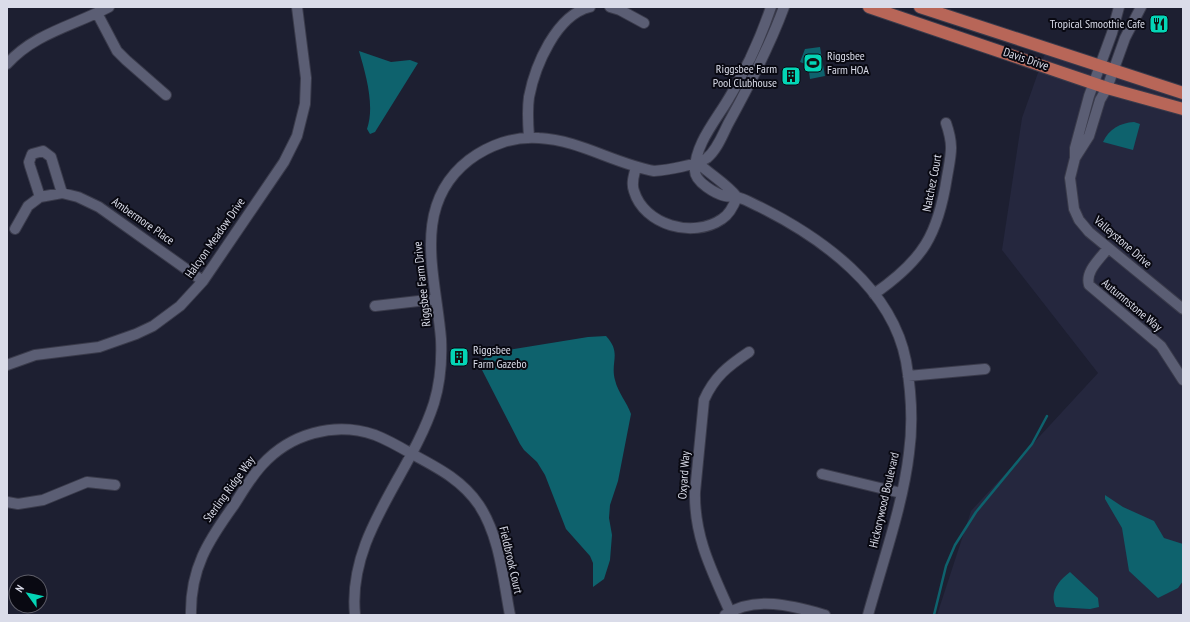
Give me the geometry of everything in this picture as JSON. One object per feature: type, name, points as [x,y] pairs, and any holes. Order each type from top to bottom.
[{"type":"main road","name":"Davis Drive","points":[[869,7],[1107,88],[1183,109]]},
{"type":"main road","name":"Davis Drive","points":[[920,7],[1183,93]]},
{"type":"street","points":[[7,64],[25,47],[44,35],[109,7]]},
{"type":"street","name":"Halcyon Meadow Drive","points":[[7,365],[35,355],[99,347],[136,334],[153,326],[180,306],[203,281],[284,162],[297,136],[305,104],[306,78],[298,7]]},
{"type":"street","points":[[529,137],[529,98],[532,84],[543,56],[561,26],[569,17],[590,7]]},
{"type":"street","points":[[610,7],[620,10],[644,24]]},
{"type":"street","points":[[697,162],[698,151],[751,57],[771,7]]},
{"type":"street","name":"Riggsbee Farm Drive","points":[[355,615],[355,587],[363,549],[431,411],[439,379],[441,340],[430,237],[432,215],[442,192],[454,174],[476,155],[498,144],[529,137],[560,141],[636,167],[654,171],[668,170],[697,162],[708,157],[718,143],[767,49],[784,7]]},
{"type":"street","name":"Valleystone Drive","points":[[1119,7],[1093,83],[1078,134],[1075,158],[1070,178],[1074,209],[1079,220],[1086,228],[1108,248],[1183,309]]},
{"type":"street","name":"Valleystone Drive","points":[[1075,158],[1089,136],[1100,100],[1107,88],[1128,32],[1141,7]]},
{"type":"street","points":[[97,13],[117,51],[166,95]]},
{"type":"street","name":"Natchez Court","points":[[874,294],[909,266],[925,246],[937,224],[943,206],[952,149],[952,139],[946,123]]},
{"type":"street","points":[[15,229],[28,206],[40,197],[29,162],[32,154],[43,151],[51,157],[62,193]]},
{"type":"street","name":"Hickorywood Boulevard","points":[[697,162],[712,176],[731,189],[737,197],[789,222],[813,237],[842,260],[874,294],[896,329],[902,347],[908,376],[910,439],[901,493],[868,615]]},
{"type":"street","points":[[636,167],[632,184],[638,199],[654,217],[674,226],[693,228],[715,223],[728,213],[737,197]]},
{"type":"street","name":"Ambermore Place","points":[[40,197],[62,193],[78,197],[99,206],[203,281]]},
{"type":"street","name":"Autumnstone Way","points":[[1108,248],[1089,272],[1089,285],[1161,346],[1183,380]]},
{"type":"street","points":[[375,306],[436,299]]},
{"type":"street","name":"Oxyard Way","points":[[727,613],[700,538],[695,504],[695,492],[704,400],[709,389],[722,371],[748,352]]},
{"type":"street","points":[[908,376],[985,369]]},
{"type":"street","name":"Sterling Ridge Way","points":[[191,615],[195,574],[207,544],[252,477],[279,449],[313,433],[343,429],[375,435],[410,453]]},
{"type":"street","name":"Fieldbrook Court","points":[[410,453],[458,481],[478,505],[487,521],[495,541],[510,615]]},
{"type":"street","points":[[822,474],[901,493]]},
{"type":"street","points":[[7,502],[18,504],[43,500],[87,482],[114,485]]},
{"type":"street","points":[[727,613],[759,605],[779,604],[825,615]]},
{"type":"shaded area","name":"Riggsbee Farm HOA","points":[[820,47],[825,76],[810,79],[808,65],[800,62],[805,49]]},
{"type":"shaded area","points":[[359,51],[391,62],[410,60],[418,63],[375,132],[370,134],[367,129],[370,110],[369,90]]},
{"type":"shaded area","points":[[1045,53],[1183,98],[1183,615],[937,615],[971,511],[1098,373],[1002,250],[1022,118]]},
{"type":"shaded area","points":[[1134,122],[1140,124],[1133,150],[1103,142],[1105,137],[1112,130],[1120,125]]},
{"type":"shaded area","points":[[606,336],[611,342],[615,353],[614,374],[616,385],[631,414],[618,481],[610,505],[609,518],[612,535],[610,560],[604,579],[593,587],[593,563],[590,556],[566,529],[545,475],[537,462],[524,450],[520,444],[481,368],[482,362],[485,358],[495,352],[588,337]]},
{"type":"shaded area","points":[[1105,495],[1123,507],[1154,521],[1164,538],[1183,544],[1183,581],[1178,588],[1158,598],[1129,571],[1122,528],[1105,499]]},
{"type":"shaded area","points":[[1070,572],[1098,598],[1099,607],[1090,609],[1056,607],[1054,602],[1054,592],[1058,583]]},
{"type":"waterway","points":[[934,615],[946,566],[955,545],[976,512],[1032,444],[1047,416]]},
{"type":"place","name":"Tropical Smoothie Cafe","points":[[1159,24]]},
{"type":"place","name":"Riggsbee Farm HOA","points":[[813,63]]},
{"type":"place","name":"Riggsbee Farm Pool Clubhouse","points":[[791,76]]},
{"type":"place","name":"Riggsbee Farm Gazebo","points":[[459,357]]}]
